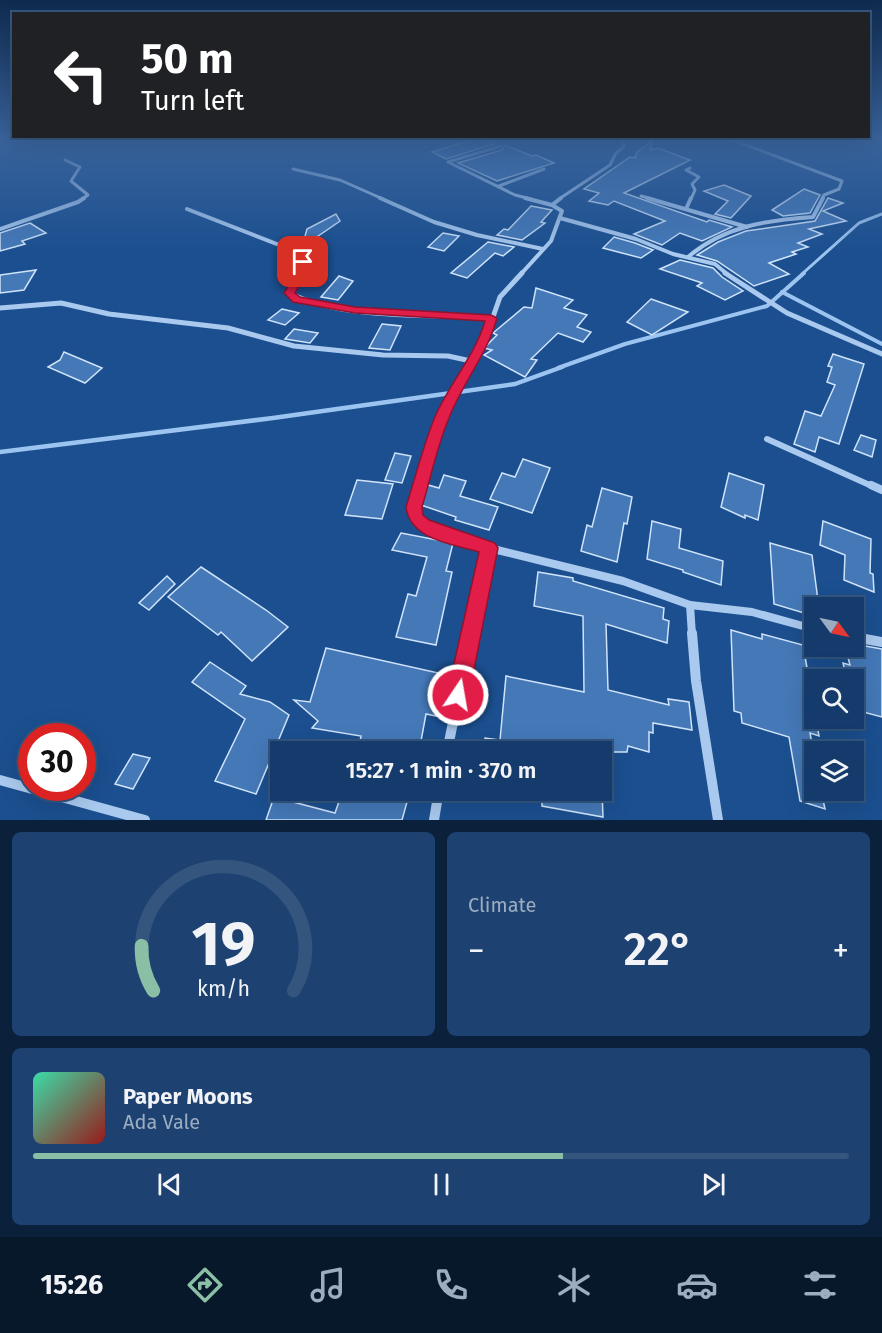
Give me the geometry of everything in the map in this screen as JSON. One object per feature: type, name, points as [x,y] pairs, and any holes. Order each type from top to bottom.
[{"type":"street","points":[[0,229],[78,202],[88,195],[71,181],[73,177]]},
{"type":"street","points":[[328,177],[340,180],[434,222],[477,235],[543,249]]},
{"type":"street","points":[[480,177],[514,195],[552,205],[562,211],[551,241],[500,297],[487,334],[441,419],[414,507],[416,517],[423,525],[433,530],[489,548],[623,580],[690,605],[752,612],[804,626]]},
{"type":"street","points":[[499,186],[522,177]]},
{"type":"street","points":[[552,205],[590,177]]},
{"type":"street","points":[[686,209],[695,190],[692,184],[699,177]]},
{"type":"street","points":[[688,257],[698,247],[729,233],[779,219],[813,217],[824,195],[839,189],[842,181],[832,177]]},
{"type":"street","points":[[641,196],[748,227]]},
{"type":"street","points":[[187,209],[285,248],[296,249],[305,255],[296,282],[289,293],[297,300],[355,310],[491,318]]},
{"type":"street","points":[[560,218],[636,239],[661,250],[715,264],[730,277],[787,313],[882,354]]},
{"type":"street","points":[[0,308],[61,303],[109,314],[228,328],[312,349],[383,356],[448,356],[471,362]]},
{"type":"street","points":[[767,439],[882,489]]},
{"type":"street","points":[[449,741],[489,548]]},
{"type":"street","points":[[690,605],[696,681],[718,820]]},
{"type":"street","points":[[864,639],[882,642]]},
{"type":"street","points":[[0,780],[145,820]]},
{"type":"street","points":[[434,820],[437,801]]},
{"type":"building","points":[[489,177],[509,177],[497,181]]},
{"type":"building","points":[[601,177],[655,177],[624,193],[707,222],[709,220],[732,227],[702,241],[680,233],[662,245],[634,234],[665,221],[614,201],[608,205],[589,201],[599,193],[584,189]]},
{"type":"building","points":[[724,185],[751,196],[731,218],[715,214],[728,201],[704,191]]},
{"type":"building","points":[[804,189],[820,195],[810,213],[783,216],[772,210]]},
{"type":"building","points":[[828,198],[843,203],[823,211],[846,221],[809,229],[822,234],[798,243],[808,247],[792,252],[796,254],[769,263],[789,274],[754,286],[717,261],[697,255],[718,242],[746,231],[815,221]]},
{"type":"building","points":[[531,206],[552,210],[541,222],[545,223],[522,240],[497,235],[504,229],[508,230]]},
{"type":"building","points":[[336,214],[340,221],[302,247],[307,229]]},
{"type":"building","points":[[30,223],[46,233],[22,241],[25,244],[0,251],[0,233]]},
{"type":"building","points":[[443,233],[459,236],[444,251],[428,247]]},
{"type":"building","points":[[614,237],[653,250],[641,258],[603,248]]},
{"type":"building","points":[[488,242],[514,247],[503,256],[495,253],[467,278],[451,273]]},
{"type":"building","points":[[680,260],[713,268],[743,291],[725,300],[697,286],[702,283],[660,269]]},
{"type":"building","points":[[36,270],[24,290],[0,293],[0,275]]},
{"type":"building","points":[[339,276],[353,281],[338,300],[321,297]]},
{"type":"building","points":[[536,288],[573,300],[564,308],[587,315],[577,327],[591,332],[583,342],[558,333],[531,359],[537,360],[525,377],[484,355],[492,350],[484,348],[497,335],[493,333],[524,307],[532,308]]},
{"type":"building","points":[[651,299],[688,312],[652,335],[627,322]]},
{"type":"building","points":[[282,309],[299,313],[285,325],[268,320]]},
{"type":"building","points":[[382,324],[401,326],[390,350],[369,348]]},
{"type":"building","points":[[294,329],[318,333],[310,343],[285,339]]},
{"type":"building","points":[[64,352],[102,368],[85,383],[48,367],[60,360]]},
{"type":"building","points":[[833,354],[864,364],[839,444],[819,437],[815,452],[794,444],[805,411],[821,416],[835,385],[827,382],[832,367],[828,366]]},
{"type":"building","points":[[861,435],[876,440],[872,457],[854,450]]},
{"type":"building","points":[[395,453],[411,456],[402,483],[385,480]]},
{"type":"building","points":[[523,459],[550,468],[532,513],[490,499],[502,473],[515,477]]},
{"type":"building","points":[[729,473],[764,485],[758,520],[745,515],[745,518],[721,507]]},
{"type":"building","points":[[444,475],[466,481],[460,496],[498,507],[489,530],[455,520],[456,517],[421,505],[428,485],[439,488]]},
{"type":"building","points":[[357,480],[393,484],[382,519],[345,515]]},
{"type":"building","points":[[602,488],[632,497],[627,524],[624,523],[617,562],[581,551],[587,525],[592,527]]},
{"type":"building","points":[[652,521],[681,529],[679,548],[723,561],[721,585],[647,559]]},
{"type":"building","points":[[823,521],[871,539],[870,573],[873,574],[874,592],[844,580],[845,555],[820,545]]},
{"type":"building","points":[[401,533],[453,543],[446,571],[452,572],[436,645],[396,637],[408,594],[416,596],[427,557],[392,550]]},
{"type":"building","points":[[770,543],[812,555],[818,597],[804,597],[804,613],[774,604]]},
{"type":"building","points":[[201,567],[288,627],[252,661],[221,632],[218,635],[168,597]]},
{"type":"building","points":[[538,572],[573,578],[573,581],[664,608],[663,619],[669,621],[667,643],[606,624],[608,690],[669,705],[668,699],[689,702],[692,730],[653,723],[653,733],[649,732],[649,752],[628,746],[627,752],[612,752],[612,741],[485,741],[485,738],[500,740],[506,676],[584,692],[583,616],[534,606]]},
{"type":"building","points":[[167,576],[175,584],[149,610],[139,603]]},
{"type":"building","points":[[731,630],[762,639],[762,634],[803,645],[807,669],[804,669],[804,729],[818,729],[819,736],[810,733],[811,741],[804,741],[804,801],[823,801],[825,809],[800,801],[789,737],[742,723],[741,713],[734,711]]},
{"type":"building","points":[[864,646],[882,649],[882,717],[864,712],[864,669],[844,669],[843,663],[850,665],[848,657],[864,657]]},
{"type":"building","points":[[326,648],[443,674],[436,716],[426,714],[421,741],[360,741],[361,736],[312,728],[318,721],[294,700],[310,702]]},
{"type":"building","points":[[210,662],[246,686],[240,694],[270,702],[289,715],[278,741],[270,741],[270,760],[256,794],[215,781],[245,719],[192,682]]},
{"type":"building","points":[[133,754],[150,758],[133,789],[115,784]]},
{"type":"building","points":[[273,801],[289,801],[335,813],[339,801],[407,801],[402,820],[266,820]]},
{"type":"building","points":[[542,801],[602,801],[603,817],[542,806]]},
{"type":"waterway","points":[[802,274],[859,223],[882,214]]},
{"type":"waterway","points":[[782,292],[804,273]]},
{"type":"waterway","points":[[558,368],[625,344],[767,306],[782,292]]},
{"type":"waterway","points":[[782,292],[882,344]]},
{"type":"waterway","points":[[0,452],[273,418],[515,384],[562,367]]},
{"type":"route","points":[[303,262],[296,282],[289,293],[297,300],[355,310],[491,318],[487,334],[461,378],[441,419],[414,507],[416,517],[423,525],[489,548],[458,695]]}]
